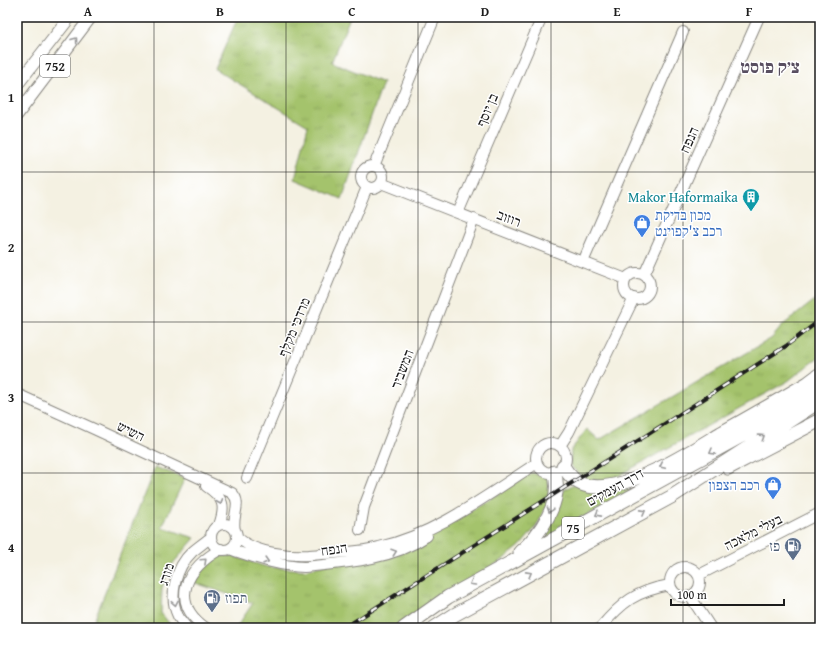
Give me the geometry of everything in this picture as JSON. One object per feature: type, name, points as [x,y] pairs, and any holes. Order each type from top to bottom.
[{"type":"highway","points":[[558,469],[579,484],[587,486],[596,487],[612,485],[627,481],[669,463],[794,391],[820,374]]},
{"type":"highway","name":"דרך העמקים","points":[[404,628],[448,597],[747,433],[820,386]]},
{"type":"highway","points":[[747,433],[794,391]]},
{"type":"highway","name":"75","points":[[434,628],[454,615],[671,497],[820,401]]},
{"type":"highway","points":[[671,497],[820,420]]},
{"type":"highway","points":[[489,574],[512,559],[541,531],[547,520],[556,490],[558,469]]},
{"type":"main road","name":"752","points":[[17,84],[70,17]]},
{"type":"main road","name":"752","points":[[17,115],[91,17]]},
{"type":"street","points":[[374,166],[435,17]]},
{"type":"street","name":"בן יוסף","points":[[458,213],[542,17]]},
{"type":"street","name":"הנפח","points":[[644,275],[758,17]]},
{"type":"street","points":[[583,262],[683,32]]},
{"type":"street","points":[[374,166],[380,170],[383,176],[381,183],[373,188],[367,187],[362,182],[361,175],[364,169],[374,166]]},
{"type":"street","name":"רוזוב","points":[[381,183],[626,279]]},
{"type":"street","name":"מרדכי מקלף","points":[[247,478],[367,187]]},
{"type":"street","name":"המשביר","points":[[360,530],[364,507],[474,220]]},
{"type":"street","points":[[636,273],[644,275],[649,281],[649,289],[645,296],[642,298],[630,297],[625,291],[624,283],[626,279],[632,274],[636,273]]},
{"type":"street","points":[[560,446],[569,432],[634,298]]},
{"type":"street","name":"השיש","points":[[17,394],[232,493],[238,503],[234,522],[236,533]]},
{"type":"street","points":[[551,442],[560,446],[565,453],[566,458],[558,469],[550,472],[542,470],[537,463],[536,454],[541,446],[551,442]]},
{"type":"street","name":"הנפח","points":[[225,549],[282,565],[304,567],[378,557],[395,552],[419,541],[438,526],[537,463]]},
{"type":"street","points":[[181,470],[214,491],[221,500],[223,512],[219,525],[213,530],[211,537],[214,545],[225,549],[235,544],[236,533],[228,524],[219,525]]},
{"type":"street","name":"בעלי מלאכה","points":[[699,575],[820,513]]},
{"type":"street","name":"הנפח","points":[[236,533],[250,546],[287,555],[317,554],[377,548],[404,540],[438,526]]},
{"type":"street","name":"מורג","points":[[188,628],[178,616],[176,609],[173,593],[176,580],[184,561],[191,553],[211,537]]},
{"type":"street","name":"מורג","points":[[206,628],[196,620],[188,609],[185,596],[186,587],[191,575],[205,559],[225,549]]},
{"type":"street","points":[[682,566],[692,568],[699,575],[700,580],[698,590],[690,596],[680,596],[672,590],[670,585],[671,575],[678,568],[682,566]]},
{"type":"street","points":[[600,628],[627,600],[653,588],[670,585]]},
{"type":"street","points":[[690,596],[711,628]]},
{"type":"green space","points":[[238,17],[350,17],[332,62],[383,83],[342,199],[295,179],[308,126],[215,69]]},
{"type":"green space","points":[[820,296],[820,356],[788,381],[611,480],[588,480],[580,475],[570,465],[571,450],[587,429],[599,440],[772,338],[783,325]]},
{"type":"green space","points":[[155,467],[185,478],[162,527],[195,538],[169,568],[162,588],[161,613],[173,628],[91,628]]},
{"type":"green space","points":[[668,471],[542,540],[564,490],[572,485]]},
{"type":"green space","points":[[532,473],[546,477],[553,476],[550,499],[536,527],[520,546],[501,561],[448,592],[393,628],[236,628],[253,603],[193,582],[210,561],[222,556],[232,556],[267,567],[304,570],[427,540],[436,531]]},
{"type":"railway","points":[[344,628],[786,346],[820,320]]},
{"type":"place","name":"Makor Haformaika","points":[[751,212]]},
{"type":"place","name":"מכון בדיקת רכב צ'קפוינט","points":[[642,238]]},
{"type":"place","name":"רכב הצפון","points":[[773,500]]},
{"type":"place","name":"פז","points":[[793,561]]},
{"type":"place","name":"תפוז","points":[[212,613]]},
{"type":"district","name":"צ׳ק פוסט","points":[[770,67]]}]
